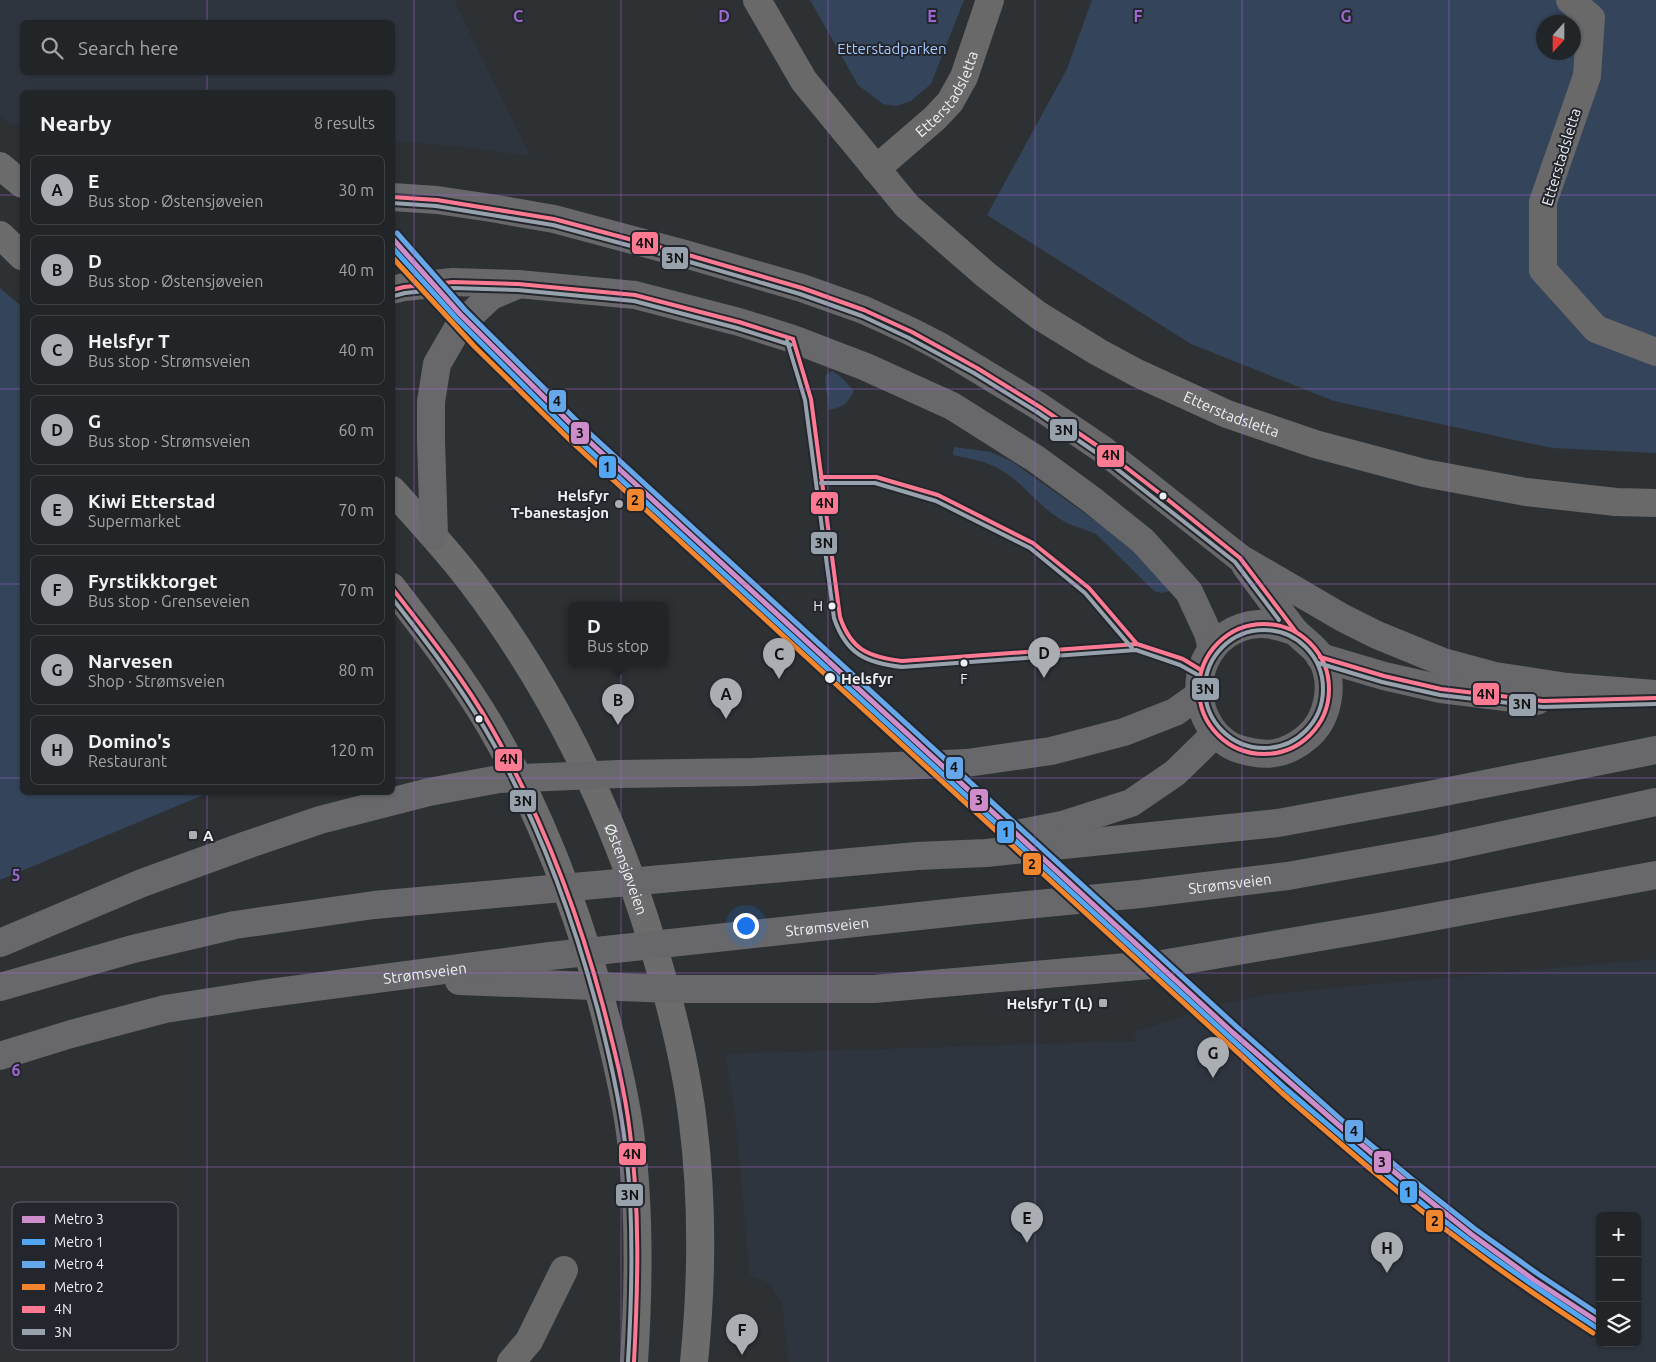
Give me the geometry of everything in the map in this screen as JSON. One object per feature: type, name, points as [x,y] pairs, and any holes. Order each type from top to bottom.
[{"type":"highway","points":[[395,196],[437,200],[554,219],[793,285],[864,310],[934,343],[1040,407],[1102,449],[1240,558],[1352,622],[1408,649],[1443,662],[1495,676],[1529,682],[1656,696]]},
{"type":"highway","points":[[395,289],[454,282],[518,284],[635,295],[739,322],[793,339],[866,367],[952,406],[1036,459],[1092,500],[1143,541],[1189,592],[1208,632],[1212,649]]},
{"type":"highway","points":[[434,536],[431,412],[438,364],[459,326],[491,296],[518,284]]},
{"type":"highway","points":[[1240,558],[1296,632],[1308,642],[1320,657],[1327,675],[1329,693],[1325,713],[1313,733],[1295,747],[1278,754],[1256,754],[1234,748],[1215,734],[1203,714],[1199,695],[1199,680],[1201,670],[1212,649],[1223,638],[1240,629],[1259,624],[1281,627],[1296,632]]},
{"type":"highway","points":[[1320,657],[1441,690],[1543,702],[1656,696]]},
{"type":"highway","points":[[0,943],[142,883],[244,846],[320,820],[429,792],[499,779],[619,774],[752,772],[967,763],[1051,751],[1124,732],[1175,712],[1199,695]]},
{"type":"highway","points":[[916,856],[1062,825],[1131,803],[1176,773],[1215,734]]},
{"type":"highway","points":[[0,987],[133,949],[235,925],[374,904],[916,856],[986,853],[1278,823],[1656,750]]},
{"type":"highway","name":"Strømsveien","points":[[0,1056],[71,1034],[165,1010],[262,994],[560,955],[1140,894],[1288,876],[1439,849],[1656,802]]},
{"type":"highway","points":[[378,978],[673,989],[884,988],[1162,964],[1384,926],[1655,875]]},
{"type":"main road","points":[[0,166],[20,182]]},
{"type":"main road","points":[[0,236],[20,254]]},
{"type":"main road","name":"Østensjøveien","points":[[395,493],[434,536],[473,584],[504,628],[556,712],[591,780],[636,889],[663,976],[679,1043],[693,1123],[701,1242],[699,1307],[694,1362]]},
{"type":"main road","points":[[395,590],[432,638],[491,728],[525,792],[550,848],[578,921],[598,988],[614,1052],[630,1131],[638,1250],[634,1362]]},
{"type":"street","name":"Etterstadsletta","points":[[757,0],[804,81],[907,206],[986,275],[1038,315],[1098,352],[1137,373],[1227,414],[1315,444],[1434,475],[1526,492],[1616,502],[1656,503]]},
{"type":"street","name":"Etterstadsletta","points":[[876,169],[935,118],[950,102],[964,77],[990,0]]},
{"type":"street","name":"Etterstadsletta","points":[[1570,0],[1590,18],[1587,76],[1543,202],[1543,270],[1596,329],[1656,352]]},
{"type":"street","points":[[511,1362],[529,1341],[564,1270]]},
{"type":"shaded area","points":[[0,0],[454,0],[530,156],[457,146],[395,141],[395,90],[20,90],[20,126],[10,123],[0,115]]},
{"type":"shaded area","points":[[1656,959],[1656,1362],[789,1362],[782,1304],[769,1283],[750,1275],[736,1121],[725,1054],[1137,1041],[1134,1032],[1218,1005],[1265,995]]},
{"type":"green space","name":"Etterstadparken","points":[[810,0],[964,0],[931,84],[911,101],[896,106],[883,104],[858,85]]},
{"type":"green space","points":[[1092,0],[1656,0],[1656,453],[1552,448],[1334,401],[1191,344],[987,215],[1067,69]]},
{"type":"green space","points":[[0,288],[20,305],[20,795],[203,795],[0,880]]},
{"type":"green space","points":[[832,371],[840,376],[854,391],[844,404],[829,410],[825,380],[826,375]]},
{"type":"green space","points":[[954,447],[991,452],[1013,462],[1115,535],[1147,563],[1170,591],[1162,593],[1154,591],[1096,534],[1071,525],[1050,512],[1009,475],[996,467],[953,455]]},
{"type":"metro line","name":"4","points":[[397,233],[465,310],[585,429],[1237,1027],[1354,1131],[1413,1180],[1475,1229],[1596,1312]]},
{"type":"metro line","name":"3","points":[[395,241],[460,314],[581,434],[1232,1032],[1350,1135],[1471,1234],[1534,1280],[1596,1320]]},
{"type":"metro line","name":"1","points":[[395,250],[456,318],[577,439],[1286,1089],[1421,1203],[1468,1239],[1596,1327]]},
{"type":"metro line","name":"2","points":[[395,260],[475,347],[573,443],[1282,1093],[1441,1226],[1544,1301],[1593,1333]]},
{"type":"transit line","name":"4N","points":[[395,197],[437,200],[554,219],[802,288],[864,310],[912,332],[977,368],[1040,407],[1102,449],[1167,499],[1240,558],[1296,632]]},
{"type":"transit line","name":"3N","points":[[395,203],[436,206],[553,225],[800,294],[862,316],[909,338],[974,373],[1037,412],[1098,454],[1235,562],[1279,620]]},
{"type":"transit line","name":"4N","points":[[395,289],[453,282],[518,284],[635,295],[739,322],[793,339]]},
{"type":"transit line","name":"3N","points":[[395,296],[453,288],[518,290],[634,301],[737,328],[791,345]]},
{"type":"transit line","name":"4N","points":[[793,339],[811,399],[840,617],[850,637],[863,650],[880,657],[902,661],[1137,644],[1183,659],[1201,670]]},
{"type":"transit line","name":"3N","points":[[787,341],[805,400],[834,618],[839,630],[851,648],[878,663],[902,667],[1136,650],[1180,665],[1198,675]]},
{"type":"transit line","name":"4N","points":[[821,477],[876,477],[938,495],[1033,543],[1089,588],[1137,644]]},
{"type":"transit line","name":"3N","points":[[821,483],[875,483],[936,501],[1030,548],[1085,593],[1132,648]]},
{"type":"transit line","name":"4N","points":[[395,592],[457,673],[491,727],[542,828],[582,934],[615,1053],[630,1133],[637,1219],[634,1362]]},
{"type":"transit line","name":"3N","points":[[395,602],[429,646],[475,712],[503,762],[536,829],[576,935],[602,1026],[615,1083],[627,1160],[631,1210],[632,1261],[628,1362]]},
{"type":"transit line","name":"4N","points":[[1264,624],[1277,625],[1289,629],[1310,643],[1324,664],[1328,676],[1329,689],[1328,702],[1324,714],[1310,735],[1289,749],[1277,753],[1264,754],[1251,753],[1239,749],[1218,735],[1204,714],[1200,702],[1199,689],[1200,676],[1204,664],[1218,643],[1239,629],[1251,625],[1264,624]]},
{"type":"transit line","name":"3N","points":[[1264,630],[1286,635],[1297,640],[1313,656],[1318,667],[1323,689],[1318,711],[1313,722],[1297,738],[1286,743],[1264,748],[1242,743],[1231,738],[1215,722],[1210,711],[1205,689],[1210,667],[1215,656],[1231,640],[1242,635],[1264,630]]},
{"type":"transit line","name":"4N","points":[[1320,657],[1384,676],[1441,689],[1543,701],[1656,698]]},
{"type":"transit line","name":"3N","points":[[1318,663],[1382,682],[1440,695],[1543,707],[1656,704]]},
{"type":"place","name":"Helsfyr T-banestasjon","points":[[619,504]]},
{"type":"place","name":"H","points":[[832,606]]},
{"type":"place","name":"F","points":[[964,663]]},
{"type":"place","name":"Helsfyr","points":[[830,678]]},
{"type":"place","name":"G","points":[[1044,678]]},
{"type":"place","name":"Helsfyr T","points":[[779,679]]},
{"type":"place","name":"E","points":[[726,719]]},
{"type":"place","name":"D","points":[[618,725]]},
{"type":"place","name":"A","points":[[193,835]]},
{"type":"place","name":"Helsfyr T (L)","points":[[1103,1003]]},
{"type":"place","name":"Narvesen","points":[[1213,1078]]},
{"type":"place","name":"Kiwi Etterstad","points":[[1027,1243]]},
{"type":"place","name":"Domino's","points":[[1387,1273]]},
{"type":"place","name":"Fyrstikktorget","points":[[742,1355]]}]
